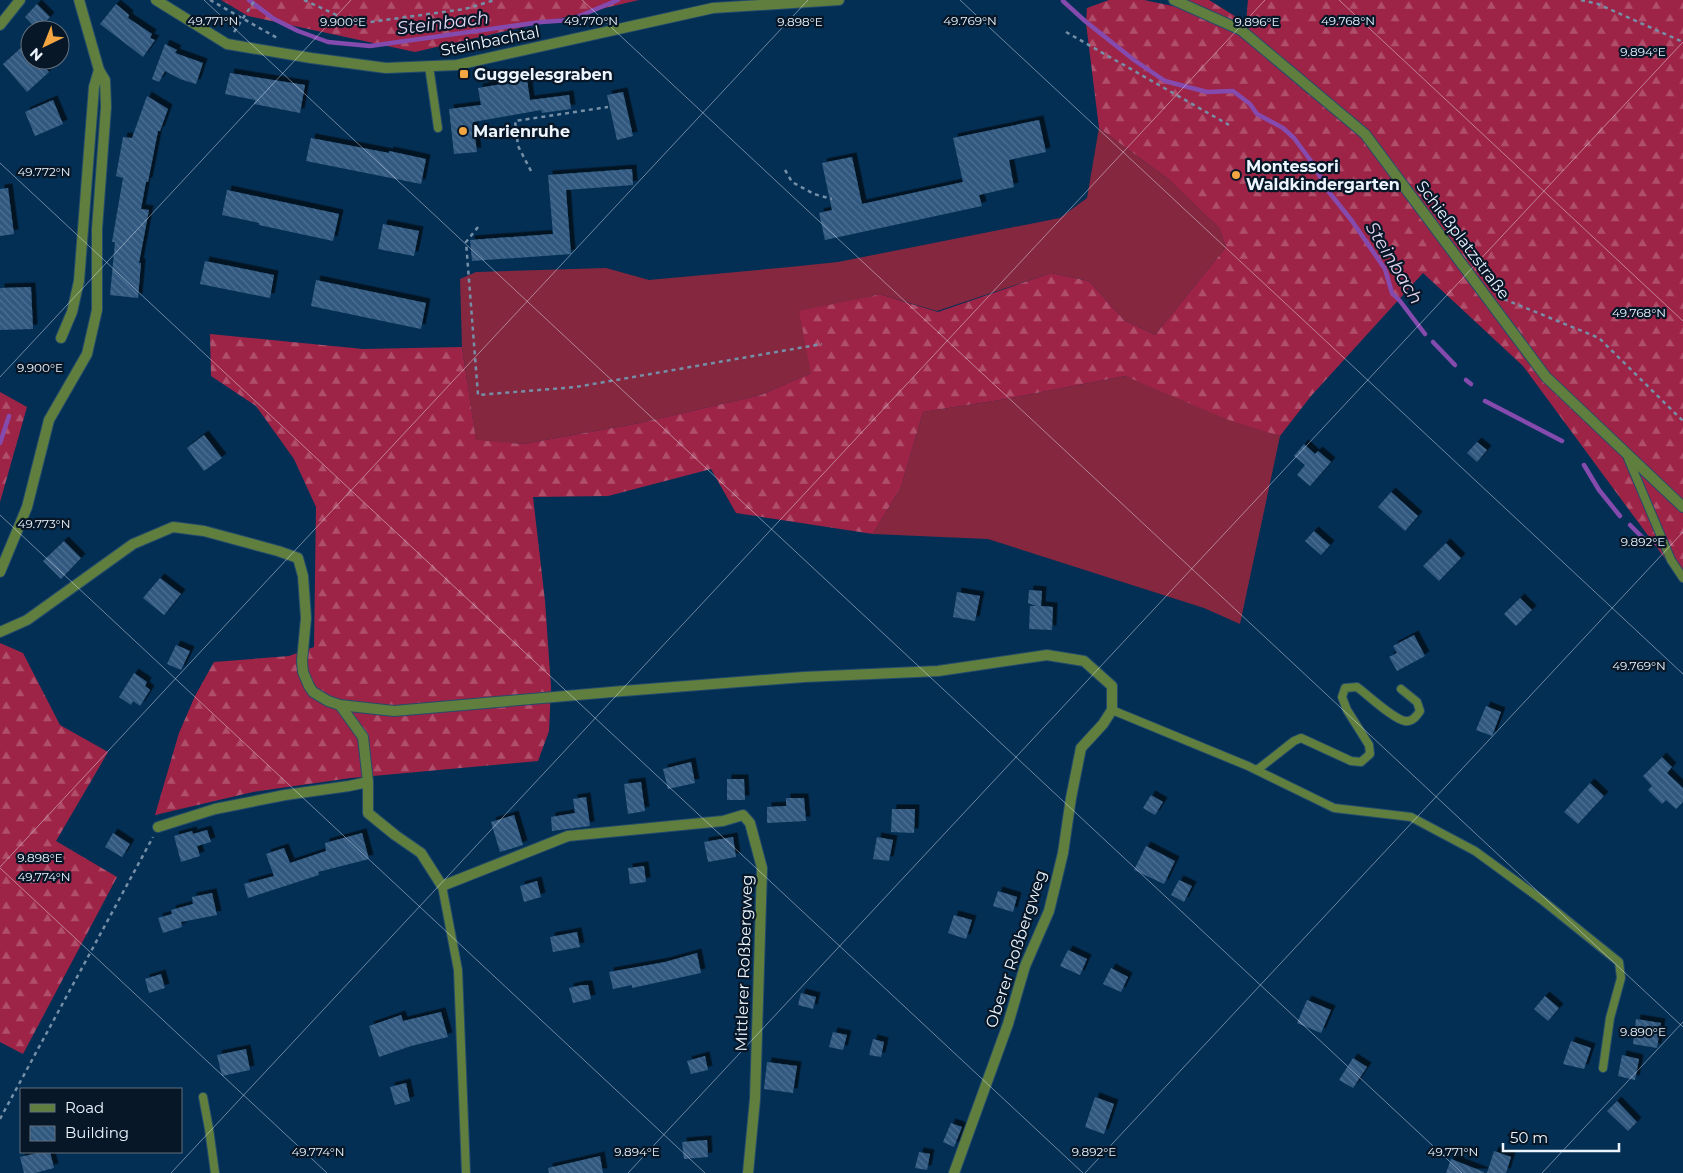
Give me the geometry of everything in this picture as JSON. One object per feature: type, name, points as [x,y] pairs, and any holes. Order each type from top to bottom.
[{"type":"street","points":[[0,25],[20,0]]},
{"type":"street","points":[[0,572],[27,507],[49,420],[86,354],[97,310],[97,228],[106,107],[105,80],[100,70],[79,0]]},
{"type":"street","name":"Steinbachtal","points":[[156,0],[227,44],[386,68],[457,65],[713,8],[839,0]]},
{"type":"street","name":"Schießplatzstraße","points":[[1174,0],[1241,30],[1365,134],[1546,377],[1683,507]]},
{"type":"street","points":[[61,338],[72,312],[79,282],[94,87],[100,70]]},
{"type":"street","points":[[0,632],[27,620],[133,544],[173,527],[204,531],[298,558],[303,576],[306,618],[302,661],[303,672],[313,692],[328,701],[340,705],[394,711],[794,678],[938,671],[1047,655],[1084,661],[1112,686],[1112,710]]},
{"type":"street","points":[[340,705],[363,737],[368,782],[368,812],[395,835],[421,853],[442,886]]},
{"type":"street","name":"Oberer Roßbergweg","points":[[954,1173],[1008,1024],[1026,966],[1049,911],[1063,854],[1081,748],[1103,724],[1112,710]]},
{"type":"street","points":[[158,827],[214,808],[368,782]]},
{"type":"street","name":"Mittlerer Roßbergweg","points":[[442,886],[568,836],[723,821],[743,815],[750,823],[762,868],[755,1099],[748,1173]]},
{"type":"lane","points":[[429,66],[438,128]]},
{"type":"lane","points":[[1626,451],[1671,560],[1683,578]]},
{"type":"lane","points":[[1257,770],[1294,741],[1301,738],[1351,761],[1361,762],[1370,754],[1369,745],[1342,697],[1345,688],[1357,687],[1395,718],[1406,722],[1415,719],[1420,711],[1416,702],[1401,689]]},
{"type":"lane","points":[[1112,710],[1257,770],[1334,808],[1411,816],[1475,850],[1542,900],[1619,962],[1622,978],[1610,1018],[1603,1068]]},
{"type":"lane","points":[[442,886],[458,970],[466,1173]]},
{"type":"lane","points":[[203,1098],[215,1173]]},
{"type":"path","points":[[210,0],[283,41]]},
{"type":"path","points":[[244,19],[255,0]]},
{"type":"path","points":[[304,0],[356,24],[465,9],[496,0]]},
{"type":"path","points":[[1581,0],[1598,4],[1683,42]]},
{"type":"path","points":[[1066,32],[1229,125]]},
{"type":"path","points":[[532,171],[518,146],[515,121],[608,107]]},
{"type":"path","points":[[785,170],[792,182],[814,194],[832,199]]},
{"type":"path","points":[[478,227],[466,242],[478,395],[576,387],[822,344]]},
{"type":"path","points":[[1482,290],[1599,338],[1683,421]]},
{"type":"path","points":[[0,1119],[158,827]]},
{"type":"shaded area","points":[[1099,128],[1167,178],[1219,228],[1226,247],[1155,335],[1124,320],[1089,281],[1051,273],[937,311],[879,294],[869,297],[811,373],[761,395],[640,423],[523,444],[476,441],[462,347],[460,279],[476,272],[606,268],[649,280],[790,267],[838,262],[1060,218],[1087,198]]},
{"type":"shaded area","points":[[1125,376],[1280,436],[1240,624],[1204,608],[988,539],[873,534],[901,487],[923,412],[1006,399]]},
{"type":"green space","points":[[221,0],[639,0],[415,52],[248,16]]},
{"type":"green space","points":[[1109,0],[1144,0],[1177,7],[1189,0],[1209,0],[1246,23],[1248,0],[1683,0],[1683,583],[1523,366],[1423,273],[1311,396],[1280,436],[1229,420],[1125,376],[1006,399],[923,412],[901,487],[873,534],[736,513],[711,469],[608,496],[533,497],[545,601],[551,687],[549,731],[538,761],[351,778],[253,792],[155,815],[179,733],[195,696],[214,662],[289,656],[314,647],[316,507],[294,459],[256,406],[211,376],[210,334],[363,349],[462,347],[476,440],[523,444],[640,423],[761,395],[811,373],[799,311],[879,294],[938,312],[1051,273],[1089,281],[1124,320],[1155,335],[1226,247],[1219,228],[1167,178],[1099,128],[1086,23],[1087,8]]},
{"type":"green space","points":[[0,392],[27,407],[0,502]]},
{"type":"green space","points":[[0,643],[23,653],[60,725],[108,752],[56,841],[117,877],[23,1054],[0,1042]]},
{"type":"building","points":[[37,4],[50,17],[47,20],[28,20],[25,17]]},
{"type":"building","points":[[116,4],[129,15],[128,18],[152,34],[150,38],[155,40],[143,57],[100,24]]},
{"type":"building","points":[[165,44],[177,50],[175,53],[203,63],[196,84],[180,79],[165,71],[159,82],[152,79]]},
{"type":"building","points":[[20,49],[20,70],[47,70],[49,72],[27,92],[3,64]]},
{"type":"building","points":[[230,73],[305,85],[300,113],[254,104],[255,100],[225,94]]},
{"type":"building","points":[[527,80],[530,100],[569,95],[571,109],[542,113],[541,110],[473,122],[477,152],[454,154],[449,109],[481,105],[478,88]]},
{"type":"building","points":[[623,92],[633,136],[617,140],[607,95]]},
{"type":"building","points":[[147,96],[168,109],[160,131],[158,131],[141,209],[149,210],[139,263],[141,263],[138,298],[110,295],[115,242],[112,242],[123,178],[116,176],[123,137],[132,138]]},
{"type":"building","points":[[53,100],[63,124],[35,136],[25,112]]},
{"type":"building","points":[[1039,120],[1046,152],[1009,160],[1014,187],[979,195],[982,206],[825,240],[819,213],[832,210],[822,163],[852,157],[862,204],[963,182],[953,138]]},
{"type":"building","points":[[311,138],[426,159],[421,184],[306,161]]},
{"type":"building","points":[[632,169],[633,185],[566,190],[571,254],[472,261],[470,240],[553,234],[548,175]]},
{"type":"building","points":[[8,188],[14,234],[0,236],[0,189]]},
{"type":"building","points":[[227,190],[339,214],[333,241],[222,215]]},
{"type":"building","points":[[383,224],[419,231],[414,256],[378,249]]},
{"type":"building","points":[[205,261],[274,275],[270,298],[200,284]]},
{"type":"building","points":[[316,280],[426,303],[421,329],[311,306]]},
{"type":"building","points":[[31,287],[33,329],[0,330],[0,288]]},
{"type":"building","points":[[204,435],[222,458],[204,471],[187,448]]},
{"type":"building","points":[[1477,442],[1487,450],[1477,462],[1467,453]]},
{"type":"building","points":[[1304,444],[1315,454],[1318,451],[1331,462],[1310,486],[1297,475],[1305,465],[1294,456]]},
{"type":"building","points":[[1391,492],[1418,516],[1405,531],[1378,507]]},
{"type":"building","points":[[1314,531],[1330,545],[1321,555],[1305,541]]},
{"type":"building","points":[[64,541],[81,558],[61,579],[43,561]]},
{"type":"building","points":[[1446,543],[1461,558],[1439,581],[1423,566]]},
{"type":"building","points":[[160,578],[181,594],[164,615],[143,598]]},
{"type":"building","points":[[1029,590],[1042,591],[1041,606],[1053,607],[1052,630],[1029,629],[1030,606],[1036,606],[1028,603]]},
{"type":"building","points":[[957,592],[980,596],[975,621],[953,617]]},
{"type":"building","points":[[1520,598],[1532,610],[1516,626],[1504,614]]},
{"type":"building","points":[[1414,635],[1425,656],[1397,671],[1389,657],[1397,653],[1393,646]]},
{"type":"building","points":[[176,645],[190,651],[181,670],[167,664]]},
{"type":"building","points":[[134,673],[147,682],[145,686],[150,690],[140,706],[133,701],[131,705],[119,697]]},
{"type":"building","points":[[1486,706],[1501,712],[1492,736],[1476,730]]},
{"type":"building","points":[[1662,757],[1672,767],[1667,773],[1683,788],[1683,802],[1676,809],[1666,800],[1662,804],[1648,790],[1652,786],[1643,776]]},
{"type":"building","points":[[691,762],[695,783],[668,789],[663,769]]},
{"type":"building","points":[[727,779],[744,779],[745,800],[727,800]]},
{"type":"building","points":[[641,782],[645,811],[628,814],[624,784]]},
{"type":"building","points":[[1590,783],[1604,796],[1578,824],[1564,812]]},
{"type":"building","points":[[1151,795],[1163,802],[1155,815],[1143,808]]},
{"type":"building","points":[[586,797],[590,826],[552,831],[551,817],[575,813],[573,799]]},
{"type":"building","points":[[786,798],[804,798],[806,821],[767,823],[767,807],[786,806]]},
{"type":"building","points":[[892,809],[915,809],[914,833],[891,832]]},
{"type":"building","points":[[514,815],[523,845],[500,852],[491,822]]},
{"type":"building","points":[[207,830],[211,842],[197,846],[200,856],[181,862],[174,836],[192,831],[193,834]]},
{"type":"building","points":[[113,833],[130,844],[122,857],[105,847]]},
{"type":"building","points":[[362,833],[369,859],[318,872],[319,875],[248,898],[244,884],[274,876],[266,854],[284,848],[290,863],[326,851],[325,843]]},
{"type":"building","points":[[733,837],[736,857],[708,862],[704,842]]},
{"type":"building","points":[[877,837],[893,840],[889,861],[873,859]]},
{"type":"building","points":[[1146,846],[1175,861],[1164,884],[1134,870]]},
{"type":"building","points":[[644,866],[646,882],[630,884],[628,868]]},
{"type":"building","points":[[1179,880],[1192,886],[1184,902],[1171,895]]},
{"type":"building","points":[[537,881],[541,897],[524,902],[520,886]]},
{"type":"building","points":[[998,891],[1017,897],[1013,912],[993,906]]},
{"type":"building","points":[[212,893],[217,915],[181,922],[182,927],[163,933],[158,918],[172,914],[171,910],[193,904],[192,897]]},
{"type":"building","points":[[954,915],[972,920],[966,939],[948,933]]},
{"type":"building","points":[[577,932],[580,947],[553,952],[550,937]]},
{"type":"building","points":[[1068,950],[1087,959],[1080,975],[1060,966]]},
{"type":"building","points":[[697,953],[701,973],[632,988],[632,985],[613,989],[609,972],[665,962]]},
{"type":"building","points":[[1111,968],[1128,977],[1121,992],[1103,984]]},
{"type":"building","points":[[161,974],[165,988],[149,993],[145,979]]},
{"type":"building","points":[[588,985],[591,999],[573,1003],[569,988]]},
{"type":"building","points":[[801,993],[816,997],[813,1009],[798,1005]]},
{"type":"building","points":[[1545,996],[1559,1008],[1548,1021],[1534,1009]]},
{"type":"building","points":[[1307,1000],[1331,1010],[1321,1033],[1297,1023]]},
{"type":"building","points":[[441,1012],[448,1037],[411,1046],[379,1057],[369,1026],[401,1015],[403,1021]]},
{"type":"building","points":[[1636,1019],[1661,1023],[1657,1048],[1633,1044]]},
{"type":"building","points":[[833,1032],[847,1035],[843,1050],[829,1047]]},
{"type":"building","points":[[873,1039],[884,1042],[881,1057],[869,1055]]},
{"type":"building","points":[[1571,1041],[1591,1048],[1584,1069],[1563,1064]]},
{"type":"building","points":[[246,1049],[250,1070],[222,1076],[217,1055]]},
{"type":"building","points":[[1622,1055],[1639,1059],[1635,1080],[1618,1076]]},
{"type":"building","points":[[705,1056],[708,1070],[691,1074],[687,1061]]},
{"type":"building","points":[[1353,1058],[1367,1067],[1353,1088],[1339,1080]]},
{"type":"building","points":[[767,1062],[797,1066],[793,1093],[764,1089]]},
{"type":"building","points":[[406,1083],[410,1101],[395,1105],[390,1087]]},
{"type":"building","points":[[1095,1097],[1114,1104],[1104,1134],[1085,1127]]},
{"type":"building","points":[[1617,1101],[1637,1122],[1628,1131],[1607,1111]]},
{"type":"building","points":[[951,1123],[962,1127],[954,1147],[943,1142]]},
{"type":"building","points":[[707,1140],[708,1157],[684,1159],[682,1142]]},
{"type":"building","points":[[1494,1151],[1511,1157],[1506,1173],[1487,1173]]},
{"type":"building","points":[[919,1152],[930,1154],[927,1170],[915,1168]]},
{"type":"building","points":[[38,1153],[50,1153],[54,1168],[35,1173],[24,1173],[20,1157]]},
{"type":"building","points":[[600,1156],[603,1173],[549,1173],[548,1168]]},
{"type":"building","points":[[1451,1159],[1484,1172],[1484,1173],[1446,1173]]},
{"type":"waterway","name":"Steinbach","points":[[249,0],[274,19],[298,31],[328,42],[370,46],[541,22],[570,20],[618,0]]},
{"type":"waterway","name":"Steinbach","points":[[1063,1],[1134,60],[1165,81],[1207,92],[1233,91],[1250,104],[1257,114],[1283,128],[1294,138],[1311,161],[1329,192],[1352,221],[1385,269],[1392,293],[1425,334]]},
{"type":"waterway","name":"Steinbach","points":[[1433,342],[1455,365]]},
{"type":"waterway","name":"Steinbach","points":[[1466,380],[1471,384]]},
{"type":"waterway","name":"Steinbach","points":[[1485,401],[1562,441]]},
{"type":"waterway","name":"Guggelesgraben","points":[[0,443],[9,416]]},
{"type":"waterway","name":"Steinbach","points":[[1584,465],[1599,490],[1620,516]]},
{"type":"waterway","name":"Steinbach","points":[[1630,525],[1643,538],[1661,544]]},
{"type":"place","name":"Guggelesgraben","points":[[464,74]]},
{"type":"place","name":"Marienruhe","points":[[463,131]]},
{"type":"place","name":"Montessori Waldkindergarten","points":[[1236,175]]}]
